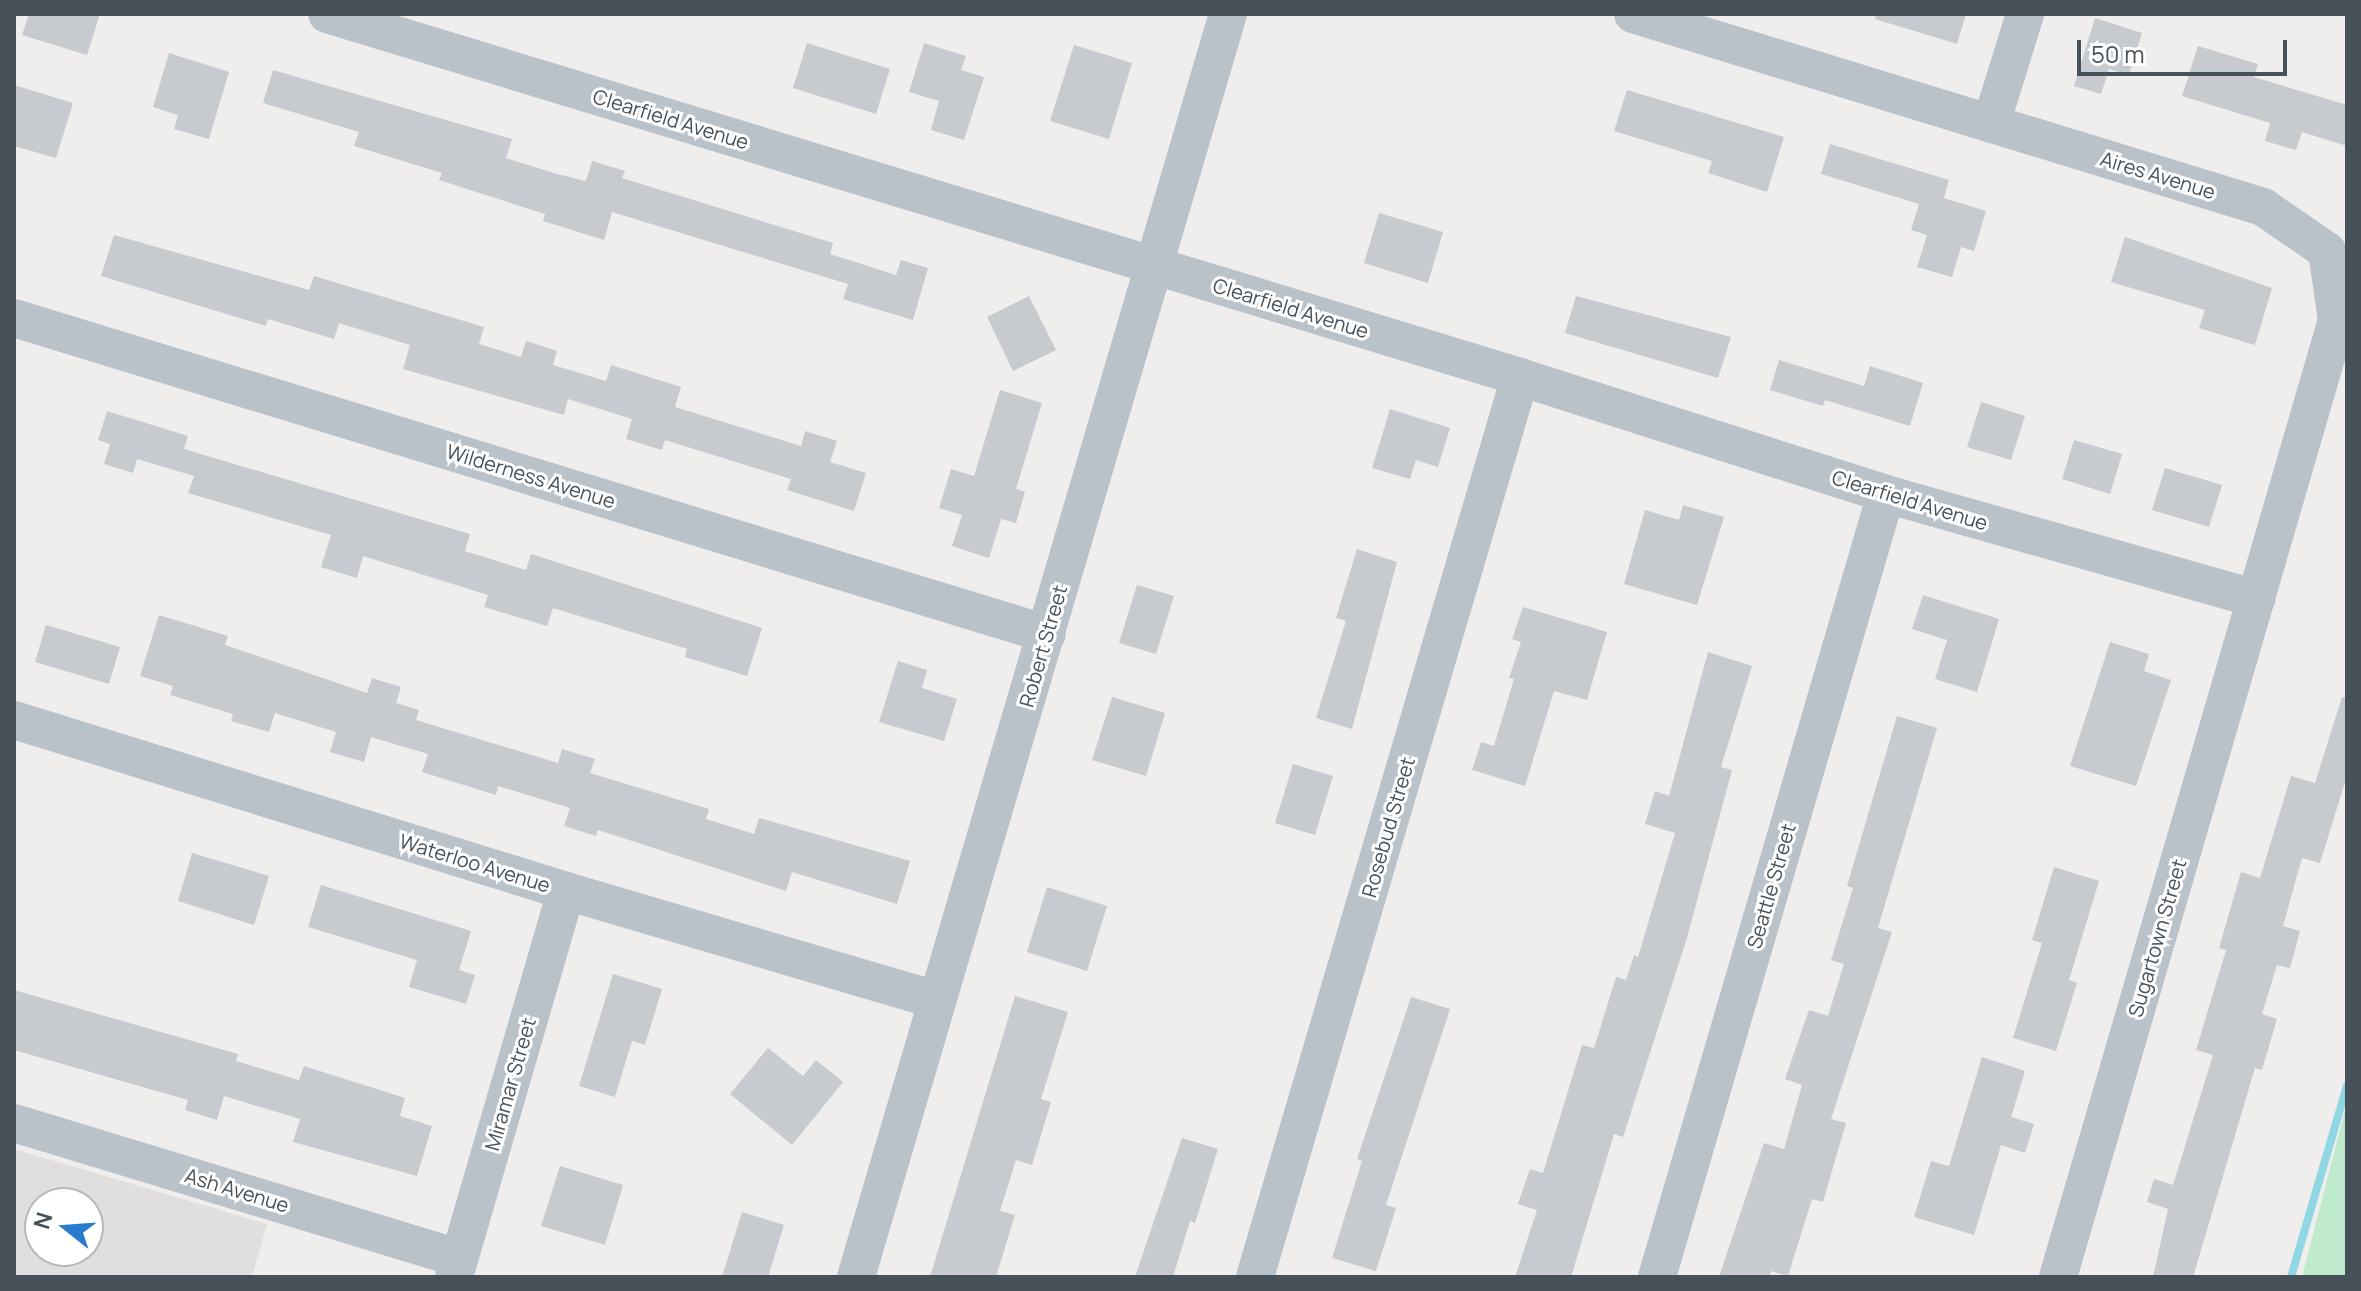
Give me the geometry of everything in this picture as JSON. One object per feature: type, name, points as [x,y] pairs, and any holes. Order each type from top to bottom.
[{"type":"street","name":"Clearfield Avenue","points":[[327,14],[1520,377],[1886,494],[2256,599]]},
{"type":"street","name":"Robert Street","points":[[856,1277],[1228,14]]},
{"type":"street","name":"Aires Avenue","points":[[1633,14],[2263,207],[2327,251],[2337,320],[2256,599]]},
{"type":"street","points":[[1991,124],[2025,14]]},
{"type":"street","name":"Wilderness Avenue","points":[[14,318],[1047,634]]},
{"type":"street","name":"Rosebud Street","points":[[1255,1277],[1520,377]]},
{"type":"street","name":"Seattle Street","points":[[1657,1277],[1886,494]]},
{"type":"street","name":"Sugartown Street","points":[[2058,1277],[2256,599]]},
{"type":"street","name":"Waterloo Avenue","points":[[14,720],[566,891],[937,1000]]},
{"type":"street","name":"Miramar Street","points":[[456,1268],[566,891]]},
{"type":"street","name":"Ash Avenue","points":[[14,1123],[456,1268]]},
{"type":"shaded area","points":[[14,1149],[267,1224],[252,1277],[14,1277]]},
{"type":"green space","points":[[2347,1102],[2347,1277],[2302,1277]]},
{"type":"building","points":[[29,14],[100,14],[87,55],[22,35]]},
{"type":"building","points":[[1876,14],[1966,14],[1957,44],[1875,19]]},
{"type":"building","points":[[2095,18],[2142,33],[2129,75],[2109,69],[2101,94],[2074,86]]},
{"type":"building","points":[[807,43],[890,69],[876,114],[793,88]]},
{"type":"building","points":[[924,43],[966,56],[961,70],[984,77],[964,140],[931,130],[939,101],[909,92]]},
{"type":"building","points":[[1074,45],[1132,63],[1109,139],[1050,121]]},
{"type":"building","points":[[2198,46],[2258,64],[2254,77],[2347,105],[2347,146],[2302,132],[2296,150],[2265,141],[2270,123],[2182,96]]},
{"type":"building","points":[[169,53],[229,72],[209,139],[174,129],[178,115],[153,107]]},
{"type":"building","points":[[273,70],[512,139],[506,158],[557,174],[586,181],[592,161],[625,171],[622,178],[833,243],[830,254],[896,275],[901,260],[928,268],[913,320],[843,299],[848,284],[612,212],[604,240],[543,221],[545,214],[439,180],[442,173],[354,146],[359,132],[263,103]]},
{"type":"building","points":[[14,85],[73,103],[56,158],[14,146]]},
{"type":"building","points":[[1627,90],[1784,137],[1767,192],[1708,173],[1712,161],[1614,131]]},
{"type":"building","points":[[1830,144],[1949,180],[1944,198],[1986,211],[1974,251],[1961,247],[1952,277],[1917,267],[1927,235],[1911,230],[1919,204],[1821,174]]},
{"type":"building","points":[[1379,213],[1443,232],[1428,283],[1364,263]]},
{"type":"building","points":[[114,235],[309,290],[314,276],[484,327],[479,344],[521,357],[526,341],[557,351],[553,365],[606,381],[611,365],[681,387],[675,407],[801,446],[805,431],[837,441],[830,462],[866,473],[854,511],[787,490],[791,479],[665,440],[662,450],[626,439],[632,419],[568,399],[564,415],[403,369],[410,345],[339,323],[334,339],[268,319],[266,326],[101,276]]},
{"type":"building","points":[[2125,237],[2272,288],[2255,345],[2199,328],[2205,310],[2111,282]]},
{"type":"building","points":[[1029,296],[1056,350],[1013,371],[987,317]]},
{"type":"building","points":[[1576,296],[1731,337],[1718,378],[1565,333]]},
{"type":"building","points":[[1779,360],[1864,386],[1870,366],[1923,383],[1910,426],[1825,400],[1823,406],[1770,390]]},
{"type":"building","points":[[1000,390],[1042,403],[1016,489],[1025,492],[1016,523],[1001,519],[989,558],[952,546],[962,515],[939,508],[951,469],[974,476]]},
{"type":"building","points":[[1981,402],[2025,416],[2011,460],[1967,447]]},
{"type":"building","points":[[1390,409],[1450,428],[1438,467],[1416,460],[1410,479],[1372,468]]},
{"type":"building","points":[[107,411],[188,436],[184,449],[470,534],[465,551],[526,570],[531,554],[762,628],[747,676],[685,657],[687,649],[553,608],[547,626],[484,607],[488,595],[363,556],[357,578],[321,567],[331,535],[188,493],[194,476],[137,459],[133,473],[104,464],[110,444],[98,440]]},
{"type":"building","points":[[2074,440],[2122,454],[2110,494],[2062,479]]},
{"type":"building","points":[[2165,468],[2222,485],[2209,527],[2152,510]]},
{"type":"building","points":[[1683,505],[1724,517],[1697,605],[1624,584],[1645,510],[1679,520]]},
{"type":"building","points":[[1357,549],[1397,562],[1352,729],[1316,718],[1346,621],[1336,618]]},
{"type":"building","points":[[1137,585],[1174,596],[1156,654],[1119,643]]},
{"type":"building","points":[[1923,595],[1999,619],[1977,692],[1935,679],[1947,640],[1912,629]]},
{"type":"building","points":[[1523,607],[1607,632],[1587,700],[1554,691],[1525,786],[1472,770],[1481,742],[1494,746],[1514,679],[1509,678],[1521,642],[1512,639]]},
{"type":"building","points":[[159,615],[228,636],[225,645],[367,693],[372,678],[401,687],[396,703],[419,710],[416,720],[558,763],[562,749],[595,759],[590,773],[709,809],[706,819],[754,834],[759,818],[910,861],[897,904],[792,872],[786,891],[598,830],[596,836],[564,826],[570,808],[498,786],[496,795],[422,772],[428,754],[371,737],[364,762],[330,752],[336,732],[275,713],[269,732],[231,721],[233,714],[170,695],[173,686],[140,676]]},
{"type":"building","points":[[46,625],[120,647],[109,684],[35,662]]},
{"type":"building","points":[[2110,642],[2149,654],[2144,671],[2171,680],[2136,786],[2070,766]]},
{"type":"building","points":[[1708,652],[1752,666],[1721,767],[1732,770],[1687,938],[1623,1137],[1614,1134],[1571,1277],[1515,1277],[1537,1210],[1518,1204],[1530,1169],[1543,1173],[1582,1045],[1594,1048],[1616,977],[1626,980],[1634,955],[1638,957],[1675,833],[1645,824],[1655,791],[1669,796]]},
{"type":"building","points":[[898,661],[927,670],[922,688],[957,699],[944,741],[879,722]]},
{"type":"building","points":[[1112,697],[1165,713],[1146,776],[1092,760]]},
{"type":"building","points":[[2342,697],[2347,698],[2347,776],[2320,863],[2302,858],[2283,926],[2300,931],[2290,968],[2277,965],[2262,1014],[2277,1019],[2262,1070],[2255,1068],[2193,1277],[2153,1277],[2168,1209],[2147,1202],[2154,1179],[2173,1185],[2213,1055],[2196,1050],[2226,950],[2219,948],[2241,872],[2260,878],[2291,776],[2315,783]]},
{"type":"building","points":[[1897,716],[1937,728],[1878,928],[1892,932],[1831,1119],[1846,1123],[1823,1202],[1812,1199],[1788,1276],[1771,1271],[1770,1277],[1719,1277],[1764,1143],[1784,1149],[1802,1085],[1785,1079],[1809,1010],[1828,1016],[1844,964],[1831,960],[1853,888],[1847,886]]},
{"type":"building","points":[[1293,764],[1333,776],[1315,835],[1275,823]]},
{"type":"building","points":[[192,853],[269,876],[254,925],[178,901]]},
{"type":"building","points":[[2054,867],[2099,881],[2069,980],[2077,983],[2056,1051],[2013,1038],[2042,943],[2032,940]]},
{"type":"building","points":[[321,885],[471,931],[459,970],[475,975],[466,1004],[409,987],[417,960],[308,927]]},
{"type":"building","points":[[1047,887],[1107,906],[1087,971],[1027,952]]},
{"type":"building","points":[[613,974],[662,989],[645,1045],[632,1041],[615,1097],[579,1086]]},
{"type":"building","points":[[14,990],[238,1054],[236,1061],[299,1080],[304,1066],[405,1098],[400,1116],[432,1126],[417,1176],[293,1142],[300,1119],[224,1096],[217,1120],[185,1110],[188,1100],[14,1050]]},
{"type":"building","points":[[1015,996],[1068,1012],[1041,1099],[1051,1102],[1032,1165],[1016,1160],[1000,1211],[1015,1215],[996,1277],[930,1277]]},
{"type":"building","points":[[1411,997],[1450,1009],[1386,1205],[1396,1208],[1376,1271],[1332,1258],[1362,1161],[1357,1159]]},
{"type":"building","points":[[768,1048],[803,1076],[816,1060],[843,1082],[792,1145],[730,1094]]},
{"type":"building","points":[[1982,1057],[2025,1071],[2011,1117],[2034,1124],[2025,1153],[2001,1145],[1974,1235],[1914,1217],[1931,1161],[1949,1166]]},
{"type":"building","points":[[1182,1138],[1218,1149],[1195,1223],[1190,1221],[1173,1277],[1135,1277]]},
{"type":"building","points":[[560,1166],[623,1185],[605,1245],[541,1226]]},
{"type":"building","points":[[742,1212],[784,1225],[768,1277],[722,1277]]},
{"type":"waterway","points":[[2291,1277],[2347,1086]]}]
